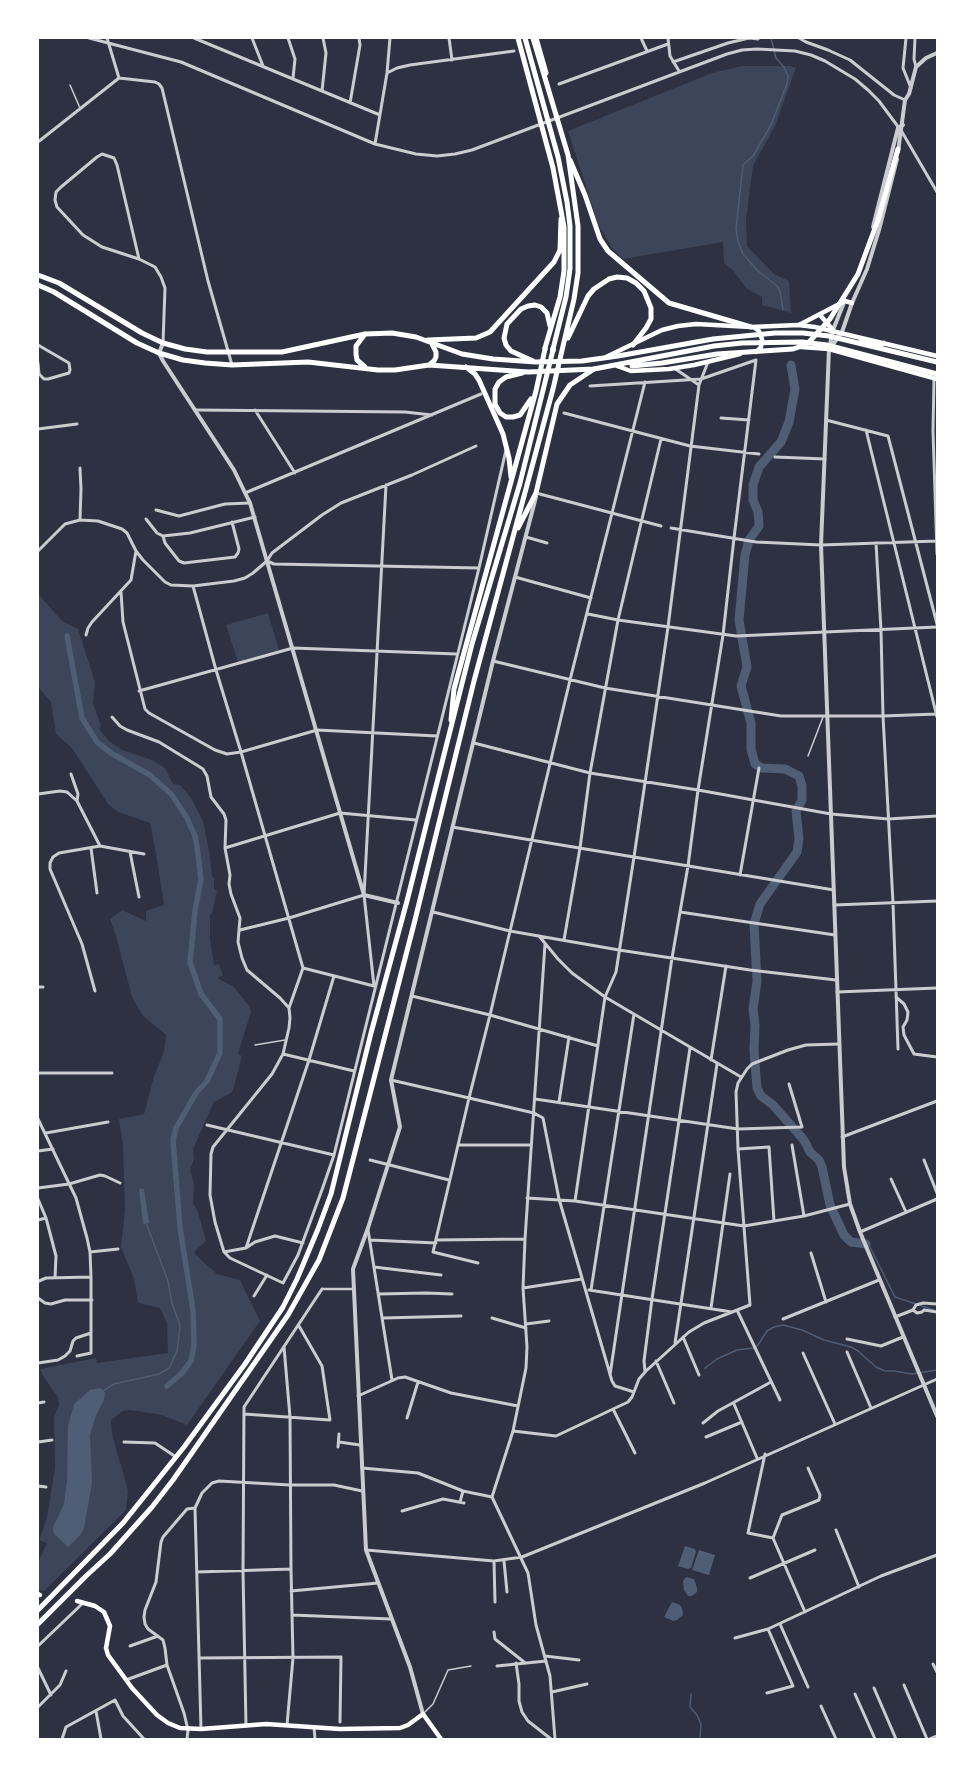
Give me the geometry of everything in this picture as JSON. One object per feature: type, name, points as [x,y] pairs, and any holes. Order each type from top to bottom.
[{"type":"main road","points":[[451,723],[454,689],[560,297],[564,271],[564,227],[561,202],[544,132],[518,38]]},
{"type":"main road","points":[[38,1610],[123,1523],[176,1457],[260,1343],[283,1307],[308,1253],[331,1194],[371,1033],[407,901],[451,723],[472,644],[520,483],[566,297],[571,248],[567,202],[546,115],[525,38]]},
{"type":"main road","points":[[533,38],[568,156],[585,195],[598,233],[608,251],[669,303],[751,327],[759,331],[762,339],[761,347],[755,352]]},
{"type":"main road","points":[[536,38],[552,94],[555,112]]},
{"type":"main road","points":[[38,285],[54,292],[137,343],[159,353],[183,360],[232,365],[308,362],[378,370],[395,370],[429,365],[465,366],[528,372],[594,369],[662,363],[717,354],[793,349],[810,341],[830,319],[858,274],[878,220],[898,149]]},
{"type":"main road","points":[[38,1624],[110,1554],[152,1507],[288,1315],[313,1272],[330,1234],[343,1198],[415,920],[474,681],[553,389],[574,298],[579,248],[578,226],[568,156]]},
{"type":"main road","points":[[38,275],[59,283],[142,333],[163,343],[185,349],[229,354],[282,352],[365,334],[392,333],[426,340],[476,338],[490,332],[554,262],[560,250],[561,202]]},
{"type":"main road","points":[[562,350],[588,296],[594,288],[609,279],[617,277],[627,278],[636,283],[644,291],[651,308],[651,319],[633,345]]},
{"type":"main road","points":[[798,325],[845,301],[852,303]]},
{"type":"main road","points":[[536,362],[511,351],[506,345],[504,338],[507,324],[521,309],[535,305],[547,314],[550,320],[551,329]]},
{"type":"main road","points":[[820,315],[832,332]]},
{"type":"main road","points":[[599,360],[633,345],[654,333],[678,326],[706,324],[751,327],[798,325],[937,356]]},
{"type":"main road","points":[[426,340],[462,354],[487,358],[536,362],[599,360],[713,339],[768,333],[803,333],[829,336],[937,362]]},
{"type":"main road","points":[[365,334],[356,346],[356,354],[357,360],[366,368]]},
{"type":"main road","points":[[897,341],[900,348]]},
{"type":"main road","points":[[617,366],[714,346],[742,343],[802,342],[827,345],[936,377]]},
{"type":"main road","points":[[429,365],[436,357],[436,352],[432,343]]},
{"type":"main road","points":[[782,349],[791,344],[830,346],[936,377]]},
{"type":"main road","points":[[617,366],[631,371],[674,368],[708,362],[739,354],[796,347],[830,346]]},
{"type":"main road","points":[[465,366],[475,374],[479,380],[507,447],[510,458],[511,482]]},
{"type":"main road","points":[[513,536],[536,494],[557,404],[570,384],[594,369]]},
{"type":"main road","points":[[528,372],[506,377],[499,382],[495,389],[495,404],[500,414],[513,417],[520,415],[526,409],[536,388]]},
{"type":"main road","points":[[77,1601],[100,1609],[104,1612],[108,1618],[110,1626],[106,1648],[108,1655],[126,1680],[157,1715],[168,1723],[188,1730],[266,1724],[340,1729],[400,1728],[408,1725],[423,1714],[441,1739]]},
{"type":"street","points":[[89,38],[181,62],[375,144],[416,154],[437,156],[466,152],[679,71],[742,50],[771,49],[811,55],[825,61],[855,79],[879,101],[902,132],[937,192]]},
{"type":"street","points":[[107,38],[119,78]]},
{"type":"street","points":[[194,38],[293,78],[380,116]]},
{"type":"street","points":[[252,38],[263,66]]},
{"type":"street","points":[[288,38],[295,59],[293,78]]},
{"type":"street","points":[[322,91],[326,53],[324,38]]},
{"type":"street","points":[[350,103],[360,45],[358,38]]},
{"type":"street","points":[[375,144],[387,73],[390,38]]},
{"type":"street","points":[[448,38],[452,60]]},
{"type":"street","points":[[640,38],[647,51]]},
{"type":"street","points":[[668,38],[670,56],[679,71]]},
{"type":"street","points":[[673,62],[728,42],[758,38]]},
{"type":"street","points":[[799,38],[850,60],[894,95],[905,100]]},
{"type":"street","points":[[906,38],[903,68],[911,88]]},
{"type":"street","points":[[830,346],[841,334],[852,303],[868,267],[896,164],[903,125],[905,100],[911,88],[916,67],[914,59],[915,38]]},
{"type":"street","points":[[559,84],[668,44]]},
{"type":"street","points":[[387,73],[397,68],[410,65],[514,51]]},
{"type":"street","points":[[916,67],[926,58],[937,54]]},
{"type":"street","points":[[38,142],[119,78],[155,82],[159,84],[162,88],[208,282],[232,365]]},
{"type":"street","points":[[903,125],[898,128],[873,228],[832,332],[826,420],[821,545],[825,632],[826,716],[834,890],[838,1044],[844,1173],[850,1204],[866,1249],[937,1416]]},
{"type":"street","points":[[139,259],[117,165],[114,158],[102,154],[56,192],[55,200],[57,207],[83,235],[102,247],[139,259],[155,267],[161,277],[165,288],[163,343],[159,353],[234,470],[255,517],[364,894],[374,986]]},
{"type":"street","points":[[860,264],[868,267]]},
{"type":"street","points":[[38,346],[69,363],[70,370],[69,373],[44,379],[39,374],[38,363]]},
{"type":"street","points":[[590,386],[701,379],[756,360],[734,538],[724,635],[672,958],[610,1375]]},
{"type":"street","points":[[575,1201],[605,997],[616,972],[634,857],[668,627],[699,385],[708,362]]},
{"type":"street","points":[[674,368],[699,385]]},
{"type":"street","points":[[936,377],[935,431],[937,554]]},
{"type":"street","points":[[478,1263],[434,1253],[436,1241],[449,1180],[570,680],[588,614],[611,514],[645,382]]},
{"type":"street","points":[[245,493],[481,394]]},
{"type":"street","points":[[196,410],[405,412],[433,415]]},
{"type":"street","points":[[255,410],[295,473]]},
{"type":"street","points":[[564,413],[690,446],[759,454]]},
{"type":"street","points":[[721,418],[749,420]]},
{"type":"street","points":[[826,420],[888,436],[937,624]]},
{"type":"street","points":[[38,429],[77,424]]},
{"type":"street","points":[[493,661],[606,688],[781,716],[937,715],[914,628],[895,542],[866,430]]},
{"type":"street","points":[[564,940],[580,848],[590,773],[618,620],[661,439]]},
{"type":"street","points":[[38,551],[65,524],[80,520],[98,521],[122,529],[127,533],[136,551],[165,582],[171,586],[193,586],[234,581],[245,578],[267,561],[272,553],[322,515],[341,503],[412,475],[476,446]]},
{"type":"street","points":[[193,586],[303,968],[289,1008],[290,1018],[283,1054],[272,1074],[210,1154],[210,1195],[215,1222],[224,1252],[230,1258],[284,1283],[303,1243],[334,1155],[374,986],[397,903],[416,820],[479,568],[507,447]]},
{"type":"street","points":[[775,457],[824,459]]},
{"type":"street","points":[[80,468],[82,489],[80,520]]},
{"type":"street","points":[[364,894],[370,815],[372,732],[386,485]]},
{"type":"street","points":[[423,1714],[410,1667],[366,1550],[362,1491],[353,1269],[368,1228],[400,1126],[391,1080],[493,661],[536,494],[661,526]]},
{"type":"street","points":[[156,510],[179,516],[224,504],[250,503]]},
{"type":"street","points":[[146,519],[157,533],[163,536],[190,533],[255,517]]},
{"type":"street","points":[[163,536],[165,543],[179,560],[184,563],[234,557],[238,554],[239,549],[232,522]]},
{"type":"street","points":[[671,528],[756,542],[821,545],[937,541]]},
{"type":"street","points":[[526,537],[547,543]]},
{"type":"street","points":[[876,543],[881,630],[883,716],[898,1049]]},
{"type":"street","points":[[86,635],[92,622],[131,580],[136,551]]},
{"type":"street","points":[[267,561],[274,564],[479,568]]},
{"type":"street","points":[[515,577],[592,598]]},
{"type":"street","points":[[121,592],[123,622],[139,691],[145,709],[149,713],[215,750],[227,754],[241,752],[317,730],[437,736]]},
{"type":"street","points":[[935,616],[937,610]]},
{"type":"street","points":[[588,614],[618,620],[736,636],[937,627]]},
{"type":"street","points":[[139,691],[293,648],[457,654]]},
{"type":"street","points":[[112,717],[120,726],[159,742],[203,769],[207,776],[211,797],[224,814],[226,820],[225,848],[230,875],[229,884],[240,918],[238,942],[248,970],[280,998],[289,1008]]},
{"type":"street","points":[[474,743],[550,764],[590,773],[698,790],[831,814],[888,819],[937,816]]},
{"type":"street","points":[[740,875],[759,768]]},
{"type":"street","points":[[71,774],[78,794],[77,800]]},
{"type":"street","points":[[38,794],[60,791],[67,792],[77,800],[100,846]]},
{"type":"street","points":[[225,848],[340,813],[416,820]]},
{"type":"street","points":[[452,827],[834,890]]},
{"type":"street","points":[[95,991],[82,944],[50,869],[50,862],[53,857],[59,853],[100,846],[144,854]]},
{"type":"street","points":[[91,848],[97,894]]},
{"type":"street","points":[[130,852],[139,897]]},
{"type":"street","points":[[240,930],[289,918],[364,894],[397,903]]},
{"type":"street","points":[[834,905],[937,901]]},
{"type":"street","points":[[431,912],[510,931],[619,950],[760,972],[836,980]]},
{"type":"street","points":[[680,912],[835,935]]},
{"type":"street","points":[[540,936],[545,944],[572,973],[605,997],[741,1077]]},
{"type":"street","points":[[545,944],[525,1239],[523,1288],[527,1347],[526,1368],[513,1431],[492,1497],[522,1557],[528,1573],[536,1625],[545,1656],[552,1692],[554,1739]]},
{"type":"street","points":[[711,1060],[726,966]]},
{"type":"street","points":[[303,968],[374,986]]},
{"type":"street","points":[[246,1248],[309,1060],[334,976]]},
{"type":"street","points":[[38,987],[43,987]]},
{"type":"street","points":[[837,992],[937,988]]},
{"type":"street","points":[[412,996],[490,1015],[598,1046]]},
{"type":"street","points":[[896,996],[904,1004],[908,1012],[907,1020],[903,1027],[904,1035],[914,1054],[937,1056]]},
{"type":"street","points":[[591,1290],[634,1014]]},
{"type":"street","points":[[559,1102],[569,1038]]},
{"type":"street","points":[[513,1431],[556,1436],[628,1402],[639,1379],[675,1343],[704,1323],[750,1305],[738,1149],[736,1092],[741,1077],[752,1064],[797,1047],[838,1044]]},
{"type":"street","points":[[646,1371],[644,1361],[652,1299],[690,1048]]},
{"type":"street","points":[[283,1054],[354,1071]]},
{"type":"street","points":[[675,1343],[695,1219],[717,1064]]},
{"type":"street","points":[[38,1073],[112,1073]]},
{"type":"street","points":[[391,1080],[534,1113],[541,1116],[544,1122],[559,1199],[610,1375],[615,1386],[634,1392]]},
{"type":"street","points":[[535,1099],[738,1130],[802,1127],[789,1084]]},
{"type":"street","points":[[842,1137],[937,1101]]},
{"type":"street","points":[[38,1119],[76,1198],[90,1252],[92,1300],[91,1353],[77,1356]]},
{"type":"street","points":[[46,1133],[108,1122]]},
{"type":"street","points":[[206,1125],[229,1129],[334,1155]]},
{"type":"street","points":[[458,1145],[531,1145]]},
{"type":"street","points":[[792,1145],[804,1216]]},
{"type":"street","points":[[738,1149],[769,1147],[774,1221]]},
{"type":"street","points":[[38,1151],[53,1149]]},
{"type":"street","points":[[370,1160],[449,1180]]},
{"type":"street","points":[[924,1160],[937,1193]]},
{"type":"street","points":[[711,1308],[730,1174]]},
{"type":"street","points":[[38,1188],[69,1184],[100,1175],[120,1182]]},
{"type":"street","points":[[891,1179],[906,1212]]},
{"type":"street","points":[[527,1198],[575,1201],[744,1226],[804,1216],[850,1204]]},
{"type":"street","points":[[38,1199],[46,1218],[56,1256],[55,1278]]},
{"type":"street","points":[[860,1232],[937,1199]]},
{"type":"street","points":[[38,1220],[46,1218]]},
{"type":"street","points":[[368,1228],[392,1380]]},
{"type":"street","points":[[224,1252],[246,1248],[255,1242],[275,1236],[303,1243]]},
{"type":"street","points":[[370,1240],[436,1241],[525,1239]]},
{"type":"street","points":[[90,1252],[118,1249]]},
{"type":"street","points":[[811,1253],[826,1302]]},
{"type":"street","points":[[374,1267],[441,1275]]},
{"type":"street","points":[[254,1296],[267,1275]]},
{"type":"street","points":[[39,1281],[46,1278],[91,1277]]},
{"type":"street","points":[[523,1288],[582,1279]]},
{"type":"street","points":[[783,1319],[879,1280]]},
{"type":"street","points":[[246,1726],[246,1658],[243,1571],[244,1407],[299,1326],[322,1289],[354,1289]]},
{"type":"street","points":[[585,1290],[623,1294],[732,1312]]},
{"type":"street","points":[[379,1294],[452,1294]]},
{"type":"street","points":[[38,1298],[45,1303],[51,1304],[65,1300],[92,1300]]},
{"type":"street","points":[[895,1317],[913,1310],[916,1305],[923,1303],[937,1304]]},
{"type":"street","points":[[738,1310],[780,1400]]},
{"type":"street","points":[[913,1310],[917,1313],[924,1310],[937,1312]]},
{"type":"street","points":[[383,1318],[461,1316]]},
{"type":"street","points":[[492,1318],[526,1328]]},
{"type":"street","points":[[526,1324],[549,1321]]},
{"type":"street","points":[[244,1414],[330,1420],[322,1366],[299,1326]]},
{"type":"street","points":[[38,1364],[58,1360],[65,1356],[70,1351],[73,1341],[76,1338],[91,1333]]},
{"type":"street","points":[[683,1337],[699,1375]]},
{"type":"street","points":[[847,1339],[881,1346],[903,1337]]},
{"type":"street","points":[[284,1347],[290,1417],[293,1658],[288,1725]]},
{"type":"street","points":[[847,1352],[871,1408]]},
{"type":"street","points":[[803,1353],[835,1424]]},
{"type":"street","points":[[656,1361],[674,1403]]},
{"type":"street","points":[[358,1397],[392,1380],[405,1377],[451,1393],[518,1406]]},
{"type":"street","points":[[366,1550],[494,1561],[522,1557],[705,1483],[757,1458],[937,1379]]},
{"type":"street","points":[[407,1418],[418,1382]]},
{"type":"street","points":[[703,1423],[718,1411],[734,1404],[771,1382]]},
{"type":"street","points":[[38,1403],[44,1402]]},
{"type":"street","points":[[734,1404],[757,1458]]},
{"type":"street","points":[[613,1409],[635,1453]]},
{"type":"street","points":[[706,1437],[742,1422]]},
{"type":"street","points":[[338,1447],[339,1434]]},
{"type":"street","points":[[38,1442],[52,1440]]},
{"type":"street","points":[[124,1442],[155,1443],[176,1457]]},
{"type":"street","points":[[339,1442],[360,1445]]},
{"type":"street","points":[[766,1454],[748,1533],[772,1538]]},
{"type":"street","points":[[361,1468],[418,1473],[463,1490],[492,1497]]},
{"type":"street","points":[[805,1612],[772,1538],[782,1515],[819,1500],[820,1496],[808,1468]]},
{"type":"street","points":[[201,1729],[195,1508],[202,1493],[212,1483],[219,1481],[290,1485],[334,1485],[362,1491]]},
{"type":"street","points":[[38,1486],[46,1487]]},
{"type":"street","points":[[402,1511],[442,1499],[462,1502],[463,1490]]},
{"type":"street","points":[[187,1739],[188,1730],[184,1713],[167,1665],[166,1648],[162,1640],[148,1629],[145,1624],[144,1610],[156,1582],[161,1542],[163,1537],[187,1509],[195,1508]]},
{"type":"street","points":[[836,1530],[859,1587]]},
{"type":"street","points":[[750,1578],[815,1550]]},
{"type":"street","points":[[735,1638],[768,1629],[859,1587],[937,1555]]},
{"type":"street","points":[[504,1560],[508,1592]]},
{"type":"street","points":[[494,1561],[495,1602]]},
{"type":"street","points":[[197,1572],[291,1569]]},
{"type":"street","points":[[291,1592],[378,1583]]},
{"type":"street","points":[[38,1646],[83,1603]]},
{"type":"street","points":[[292,1615],[391,1619]]},
{"type":"street","points":[[780,1624],[808,1687]]},
{"type":"street","points":[[767,1693],[792,1686],[768,1629]]},
{"type":"street","points":[[494,1632],[495,1638],[524,1662]]},
{"type":"street","points":[[130,1646],[158,1636]]},
{"type":"street","points":[[545,1656],[579,1660]]},
{"type":"street","points":[[199,1658],[341,1657],[340,1722]]},
{"type":"street","points":[[497,1666],[524,1662],[546,1661]]},
{"type":"street","points":[[516,1663],[519,1684],[519,1702],[522,1712],[528,1721],[551,1739]]},
{"type":"street","points":[[933,1664],[937,1672]]},
{"type":"street","points":[[126,1680],[167,1665]]},
{"type":"street","points":[[38,1668],[51,1695]]},
{"type":"street","points":[[38,1707],[60,1685],[66,1671]]},
{"type":"street","points":[[552,1692],[587,1684]]},
{"type":"street","points":[[904,1685],[927,1739]]},
{"type":"street","points":[[874,1688],[896,1739]]},
{"type":"street","points":[[855,1694],[875,1739]]},
{"type":"street","points":[[62,1739],[66,1727],[115,1700],[123,1716],[144,1739]]},
{"type":"street","points":[[821,1706],[836,1739]]},
{"type":"street","points":[[96,1711],[101,1739]]},
{"type":"street","points":[[314,1727],[315,1739]]},
{"type":"street","points":[[930,1739],[937,1736]]},
{"type":"lane","points":[[70,85],[80,110]]},
{"type":"lane","points":[[808,756],[826,716]]},
{"type":"lane","points":[[255,1045],[287,1039]]},
{"type":"lane","points":[[423,1714],[434,1704],[448,1670],[470,1666]]},
{"type":"shaded area","points":[[742,66],[791,66],[796,68],[775,126],[753,166],[746,219],[747,246],[774,274],[789,281],[791,313],[762,305],[762,297],[746,288],[733,270],[724,263],[723,242],[623,259],[612,248],[598,224],[568,131],[712,73]]},
{"type":"shaded area","points":[[40,596],[62,621],[78,629],[95,682],[93,703],[101,726],[99,729],[109,741],[122,750],[152,760],[165,768],[173,784],[180,785],[191,798],[203,821],[209,850],[212,876],[214,878],[214,890],[217,890],[212,914],[210,915],[210,939],[214,965],[219,964],[223,976],[218,977],[219,979],[234,987],[250,1007],[251,1012],[238,1054],[242,1056],[233,1090],[231,1093],[214,1102],[193,1149],[194,1159],[190,1170],[194,1184],[193,1203],[198,1212],[206,1241],[194,1252],[217,1274],[240,1280],[260,1321],[187,1425],[162,1415],[130,1410],[123,1411],[111,1420],[112,1434],[128,1490],[126,1510],[44,1591],[38,1590],[38,1562],[47,1543],[39,1540],[47,1518],[55,1467],[54,1417],[59,1405],[58,1397],[43,1376],[40,1369],[96,1358],[97,1363],[168,1353],[167,1323],[160,1308],[138,1303],[134,1279],[121,1247],[125,1210],[123,1145],[119,1119],[144,1114],[154,1076],[164,1052],[166,1035],[142,1015],[132,997],[110,919],[122,910],[146,921],[146,911],[164,905],[156,853],[150,823],[118,812],[108,804],[72,748],[56,734],[51,702],[38,687],[38,597]]},
{"type":"shaded area","points":[[268,613],[279,650],[238,662],[226,625]]},
{"type":"shaded area","points":[[139,1189],[144,1189],[149,1223],[143,1224]]},
{"type":"shaded area","points":[[100,1388],[105,1393],[104,1400],[96,1415],[90,1435],[92,1483],[84,1528],[81,1534],[68,1547],[55,1535],[53,1527],[64,1504],[67,1480],[68,1426],[74,1404],[90,1390]]},
{"type":"shaded area","points":[[685,1546],[695,1549],[696,1552],[691,1568],[688,1569],[678,1566]]},
{"type":"shaded area","points":[[699,1550],[715,1555],[709,1575],[692,1570]]},
{"type":"shaded area","points":[[686,1577],[694,1579],[697,1588],[697,1592],[692,1596],[688,1596],[684,1590],[683,1581]]},
{"type":"shaded area","points":[[672,1602],[680,1605],[683,1615],[677,1620],[673,1621],[664,1617]]},
{"type":"waterway","points":[[771,38],[776,58],[784,67],[788,76],[787,84],[771,125],[753,156],[743,165],[736,229],[738,242],[743,254],[757,270],[777,286],[780,291],[783,309]]},
{"type":"waterway","points":[[791,365],[795,389],[789,422],[781,442],[759,467],[753,485],[753,500],[758,512],[759,526],[749,540],[745,555],[739,620],[747,667],[741,686],[751,723],[751,749],[755,764],[762,768],[785,769],[799,776],[802,786],[802,800],[796,811],[799,839],[797,852],[760,904],[754,924],[757,981],[753,1009],[757,1088],[761,1096],[773,1105],[804,1140],[810,1152],[819,1160],[822,1167],[830,1205],[844,1235],[851,1242],[866,1244]]},
{"type":"waterway","points":[[67,636],[82,718],[97,742],[111,753],[150,775],[172,795],[187,818],[195,836],[198,854],[201,879],[195,911],[190,962],[201,994],[220,1019],[220,1053],[207,1081],[196,1093],[176,1128],[173,1140],[180,1228],[193,1310],[194,1345],[191,1361],[181,1374],[167,1386]]},
{"type":"waterway","points":[[103,1391],[114,1384],[159,1374],[169,1368],[177,1351],[180,1326],[172,1303],[168,1281],[146,1223]]},
{"type":"waterway","points":[[867,1245],[870,1247],[895,1297],[934,1310]]},
{"type":"waterway","points":[[705,1368],[717,1359],[737,1350],[754,1348],[758,1345],[767,1331],[774,1327],[783,1325],[802,1330],[824,1340],[851,1347],[858,1351],[876,1367],[885,1371],[912,1374],[937,1370]]},
{"type":"waterway","points":[[691,1694],[690,1707],[697,1715],[701,1724],[700,1739]]}]
